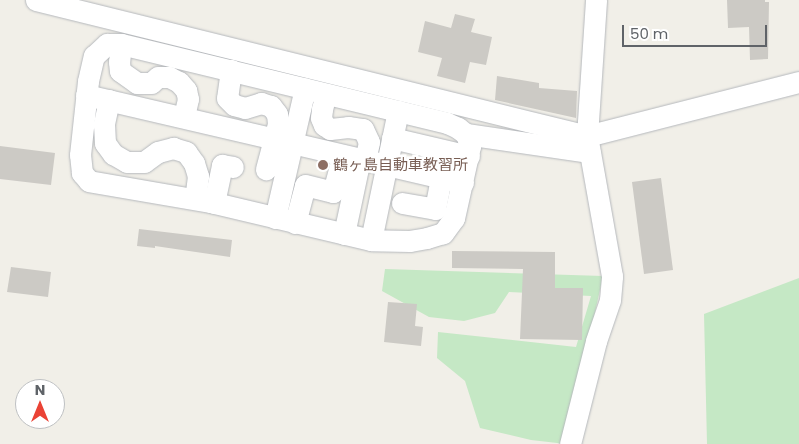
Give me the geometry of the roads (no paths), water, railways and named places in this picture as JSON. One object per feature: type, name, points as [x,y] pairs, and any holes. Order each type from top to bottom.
[{"type":"street","points":[[36,0],[588,144]]},
{"type":"street","points":[[570,444],[593,350],[610,300],[612,276],[588,144],[596,0]]},
{"type":"street","points":[[466,134],[470,146],[454,218],[443,232],[410,241],[371,240],[204,201],[89,181],[82,173],[80,155],[86,95],[94,56],[106,44],[121,44],[447,123],[466,134],[588,144],[799,82]]},
{"type":"street","points":[[121,44],[118,62],[120,72],[137,83],[151,83],[158,77],[169,77],[179,82],[186,90],[188,99],[184,117]]},
{"type":"street","points":[[230,70],[227,98],[234,105],[245,108],[261,103],[271,106],[277,114],[278,124],[284,141],[285,220]]},
{"type":"street","points":[[266,169],[284,141],[305,88]]},
{"type":"street","points":[[326,94],[321,118],[324,125],[330,129],[348,127],[363,129],[369,142],[344,234]]},
{"type":"street","points":[[86,95],[462,183]]},
{"type":"street","points":[[109,100],[104,124],[105,143],[113,154],[127,162],[144,162],[158,152],[173,148],[186,152],[194,163],[204,201]]},
{"type":"street","points":[[285,220],[305,185],[332,192],[363,160],[392,138],[398,111]]},
{"type":"street","points":[[392,138],[468,156]]},
{"type":"street","points":[[363,160],[371,240]]},
{"type":"street","points":[[204,201],[222,164],[233,167]]},
{"type":"street","points":[[402,203],[435,209],[441,178]]},
{"type":"place","name":"鶴ヶ島自動車教習所","points":[[323,165]]}]
